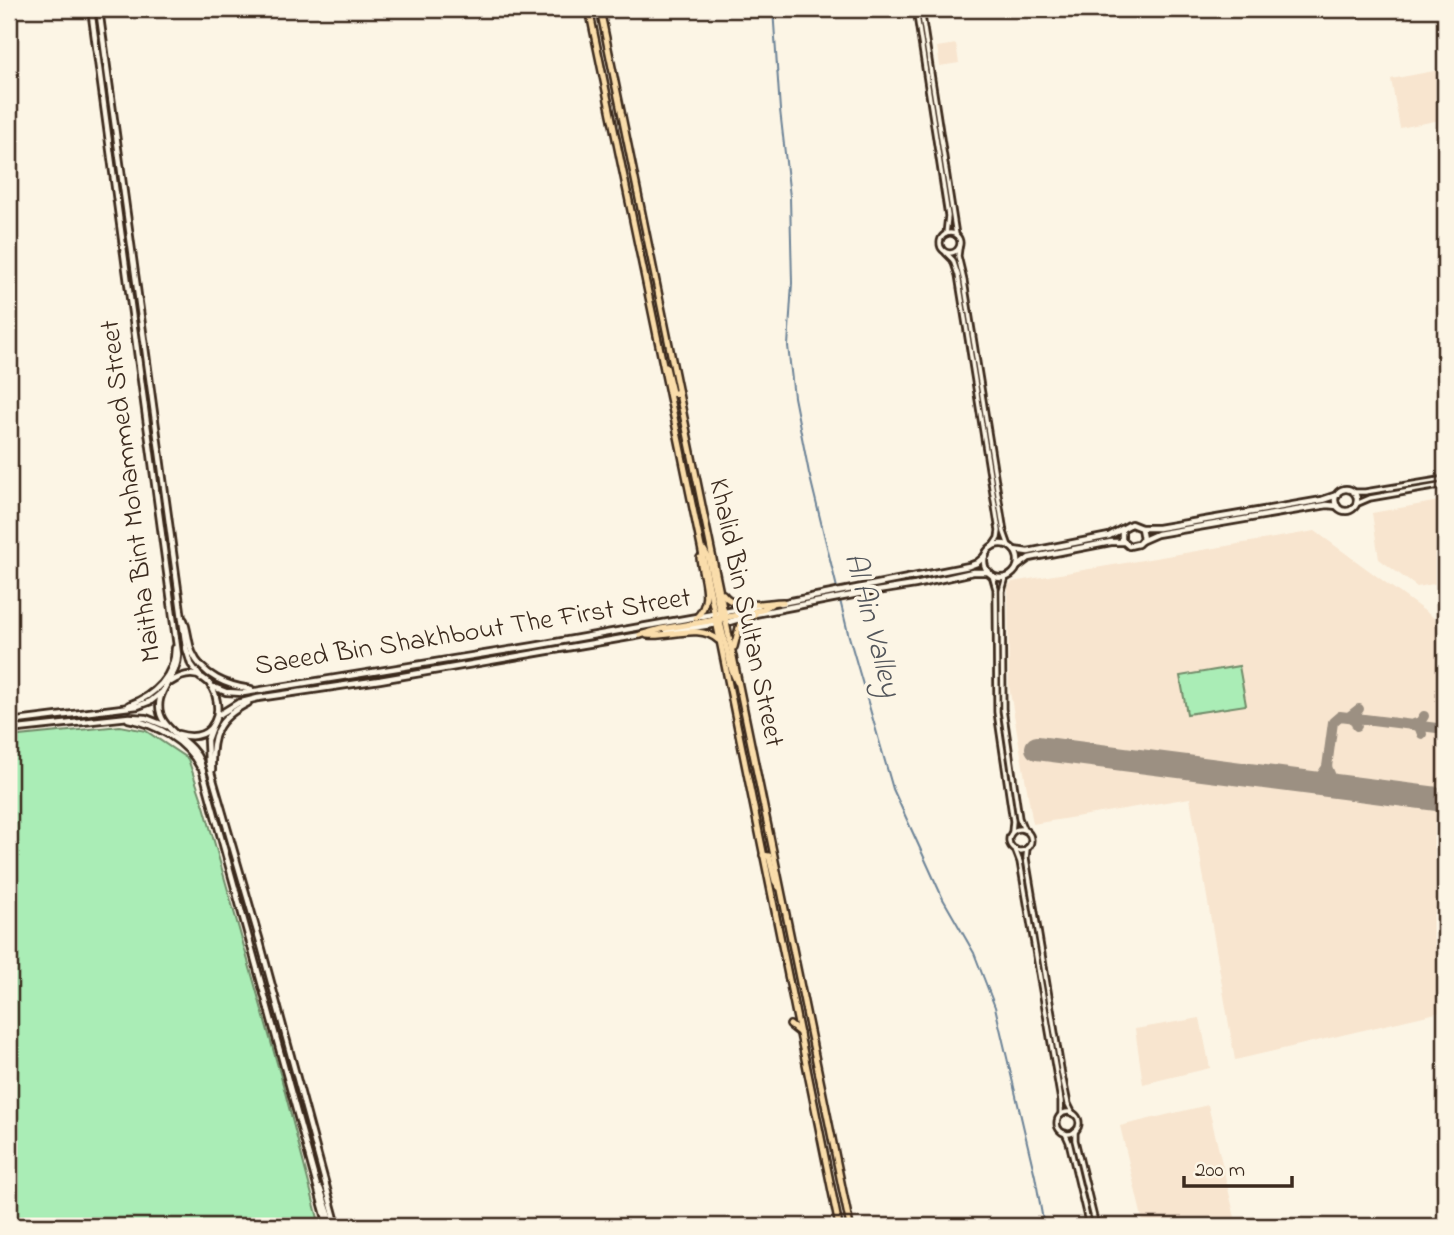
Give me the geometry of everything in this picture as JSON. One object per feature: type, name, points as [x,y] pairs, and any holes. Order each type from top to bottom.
[{"type":"main road","name":"Maitha Bint Mohammed Street","points":[[91,9],[174,623],[178,661],[164,690],[159,708],[167,726]]},
{"type":"main road","name":"Maitha Bint Mohammed Street","points":[[99,9],[187,656],[201,678]]},
{"type":"main road","name":"Khalid Bin Sultan Street","points":[[589,9],[701,547],[720,619],[734,657],[850,1226]]},
{"type":"main road","name":"Khalid Bin Sultan Street","points":[[600,10],[718,580],[728,677],[839,1226]]},
{"type":"main road","points":[[635,237],[643,239],[653,268]]},
{"type":"main road","points":[[660,355],[672,393],[676,394],[678,391]]},
{"type":"main road","points":[[1014,550],[1028,552],[1112,536],[1131,524],[1141,528],[1170,526],[1322,500],[1345,489],[1354,492],[1356,504],[1347,510],[1327,505],[1157,534],[1133,546],[1124,542],[1111,542],[1029,558],[1006,577],[991,573],[985,564],[986,555],[992,547],[999,544],[1009,546],[1018,560],[1017,567]]},
{"type":"main road","points":[[1337,495],[1338,506]]},
{"type":"main road","points":[[1141,528],[1141,541]]},
{"type":"main road","points":[[1122,531],[1124,542]]},
{"type":"main road","points":[[696,618],[706,598],[700,561],[701,547]]},
{"type":"main road","name":"Saeed Bin Shakhbout The First Street","points":[[217,716],[238,704],[258,698],[647,635],[809,604],[969,566],[986,555]]},
{"type":"main road","name":"Saeed Bin Shakhbout The First Street","points":[[771,604],[915,585],[974,572],[991,573]]},
{"type":"main road","points":[[718,580],[725,597],[736,602],[748,605],[783,602]]},
{"type":"main road","points":[[640,635],[761,610],[771,604]]},
{"type":"main road","points":[[734,657],[738,626],[755,614]]},
{"type":"main road","points":[[181,616],[186,623],[191,651],[200,666],[225,683],[257,690]]},
{"type":"main road","name":"Saeed Bin Shakhbout The First Street","points":[[211,686],[232,693],[257,690],[374,673],[696,618],[720,619]]},
{"type":"main road","points":[[720,619],[732,671],[739,685]]},
{"type":"main road","points":[[121,708],[147,698],[167,676],[175,657],[174,623]]},
{"type":"main road","points":[[647,635],[665,636],[695,632],[716,637],[728,677]]},
{"type":"main road","points":[[169,684],[184,676],[201,678],[211,686],[218,699],[217,716],[206,745],[212,776],[259,938],[333,1226]]},
{"type":"main road","points":[[9,722],[144,705],[164,690]]},
{"type":"main road","points":[[212,776],[212,747],[216,732],[233,710],[258,698]]},
{"type":"main road","points":[[122,718],[153,726],[185,747],[205,777]]},
{"type":"main road","points":[[9,730],[146,718],[167,726],[196,752],[316,1181],[333,1226]]},
{"type":"main road","points":[[174,732],[182,735],[199,734],[213,724]]},
{"type":"main road","points":[[744,803],[754,808]]},
{"type":"main road","points":[[763,855],[769,856],[775,881],[782,889]]},
{"type":"main road","points":[[763,898],[771,890]]},
{"type":"main road","points":[[790,1025],[800,1033]]},
{"type":"street","points":[[919,9],[948,216],[946,234]]},
{"type":"street","points":[[919,9],[956,235],[960,242],[958,256],[963,273],[1004,532],[1009,546]]},
{"type":"street","points":[[956,235],[946,234],[941,237],[940,248],[953,260],[958,275],[999,531],[997,541],[992,547]]},
{"type":"street","points":[[946,253],[952,253],[959,248]]},
{"type":"street","points":[[1354,492],[1445,479]]},
{"type":"street","points":[[1356,504],[1370,498],[1445,485]]},
{"type":"street","points":[[991,573],[996,589],[998,727],[1013,821],[1009,841],[1020,859],[1061,1101],[1061,1115],[1057,1124],[1069,1142],[1089,1226]]},
{"type":"street","points":[[1006,577],[1002,591],[1003,709],[1018,814],[1030,838],[1026,858],[1061,1066],[1068,1104],[1079,1122],[1075,1140],[1096,1226]]},
{"type":"street","points":[[1012,832],[1024,830]]},
{"type":"street","points":[[1014,849],[1020,851],[1027,848]]},
{"type":"street","points":[[1061,1115],[1068,1112],[1073,1114]]},
{"type":"street","points":[[1065,1133],[1075,1131]]},
{"type":"shaded area","points":[[956,44],[959,63],[940,66],[937,47]]},
{"type":"shaded area","points":[[1445,69],[1445,119],[1400,128],[1391,79]]},
{"type":"shaded area","points":[[1445,500],[1445,582],[1417,587],[1379,559],[1372,513]]},
{"type":"shaded area","points":[[1315,531],[1445,626],[1445,1011],[1235,1060],[1190,798],[1033,824],[1009,686],[1008,586],[1012,582]]},
{"type":"shaded area","points":[[1200,1018],[1210,1068],[1143,1084],[1135,1029]]},
{"type":"shaded area","points":[[1208,1105],[1237,1226],[1144,1226],[1120,1126]]},
{"type":"green space","points":[[1239,666],[1246,705],[1187,714],[1180,676]]},
{"type":"green space","points":[[120,726],[146,731],[188,759],[204,806],[281,1077],[320,1226],[9,1226],[9,737]]},
{"type":"waterway","name":"Al Ain Valley","points":[[773,9],[780,110],[790,197],[792,283],[788,346],[794,397],[809,473],[848,633],[893,789],[943,899],[974,953],[995,1007],[1035,1176],[1044,1226]]},
{"type":"taxiway","points":[[1357,726],[1350,716],[1359,709]]},
{"type":"taxiway","points":[[1327,767],[1333,722],[1340,716],[1445,729]]},
{"type":"taxiway","points":[[1422,734],[1419,726],[1414,724],[1420,722],[1424,716]]},
{"type":"taxiway","points":[[1308,783],[1319,779],[1327,767],[1333,781],[1342,787]]},
{"type":"taxiway","points":[[1427,798],[1445,790]]},
{"type":"runway","points":[[1037,748],[1445,800]]}]
